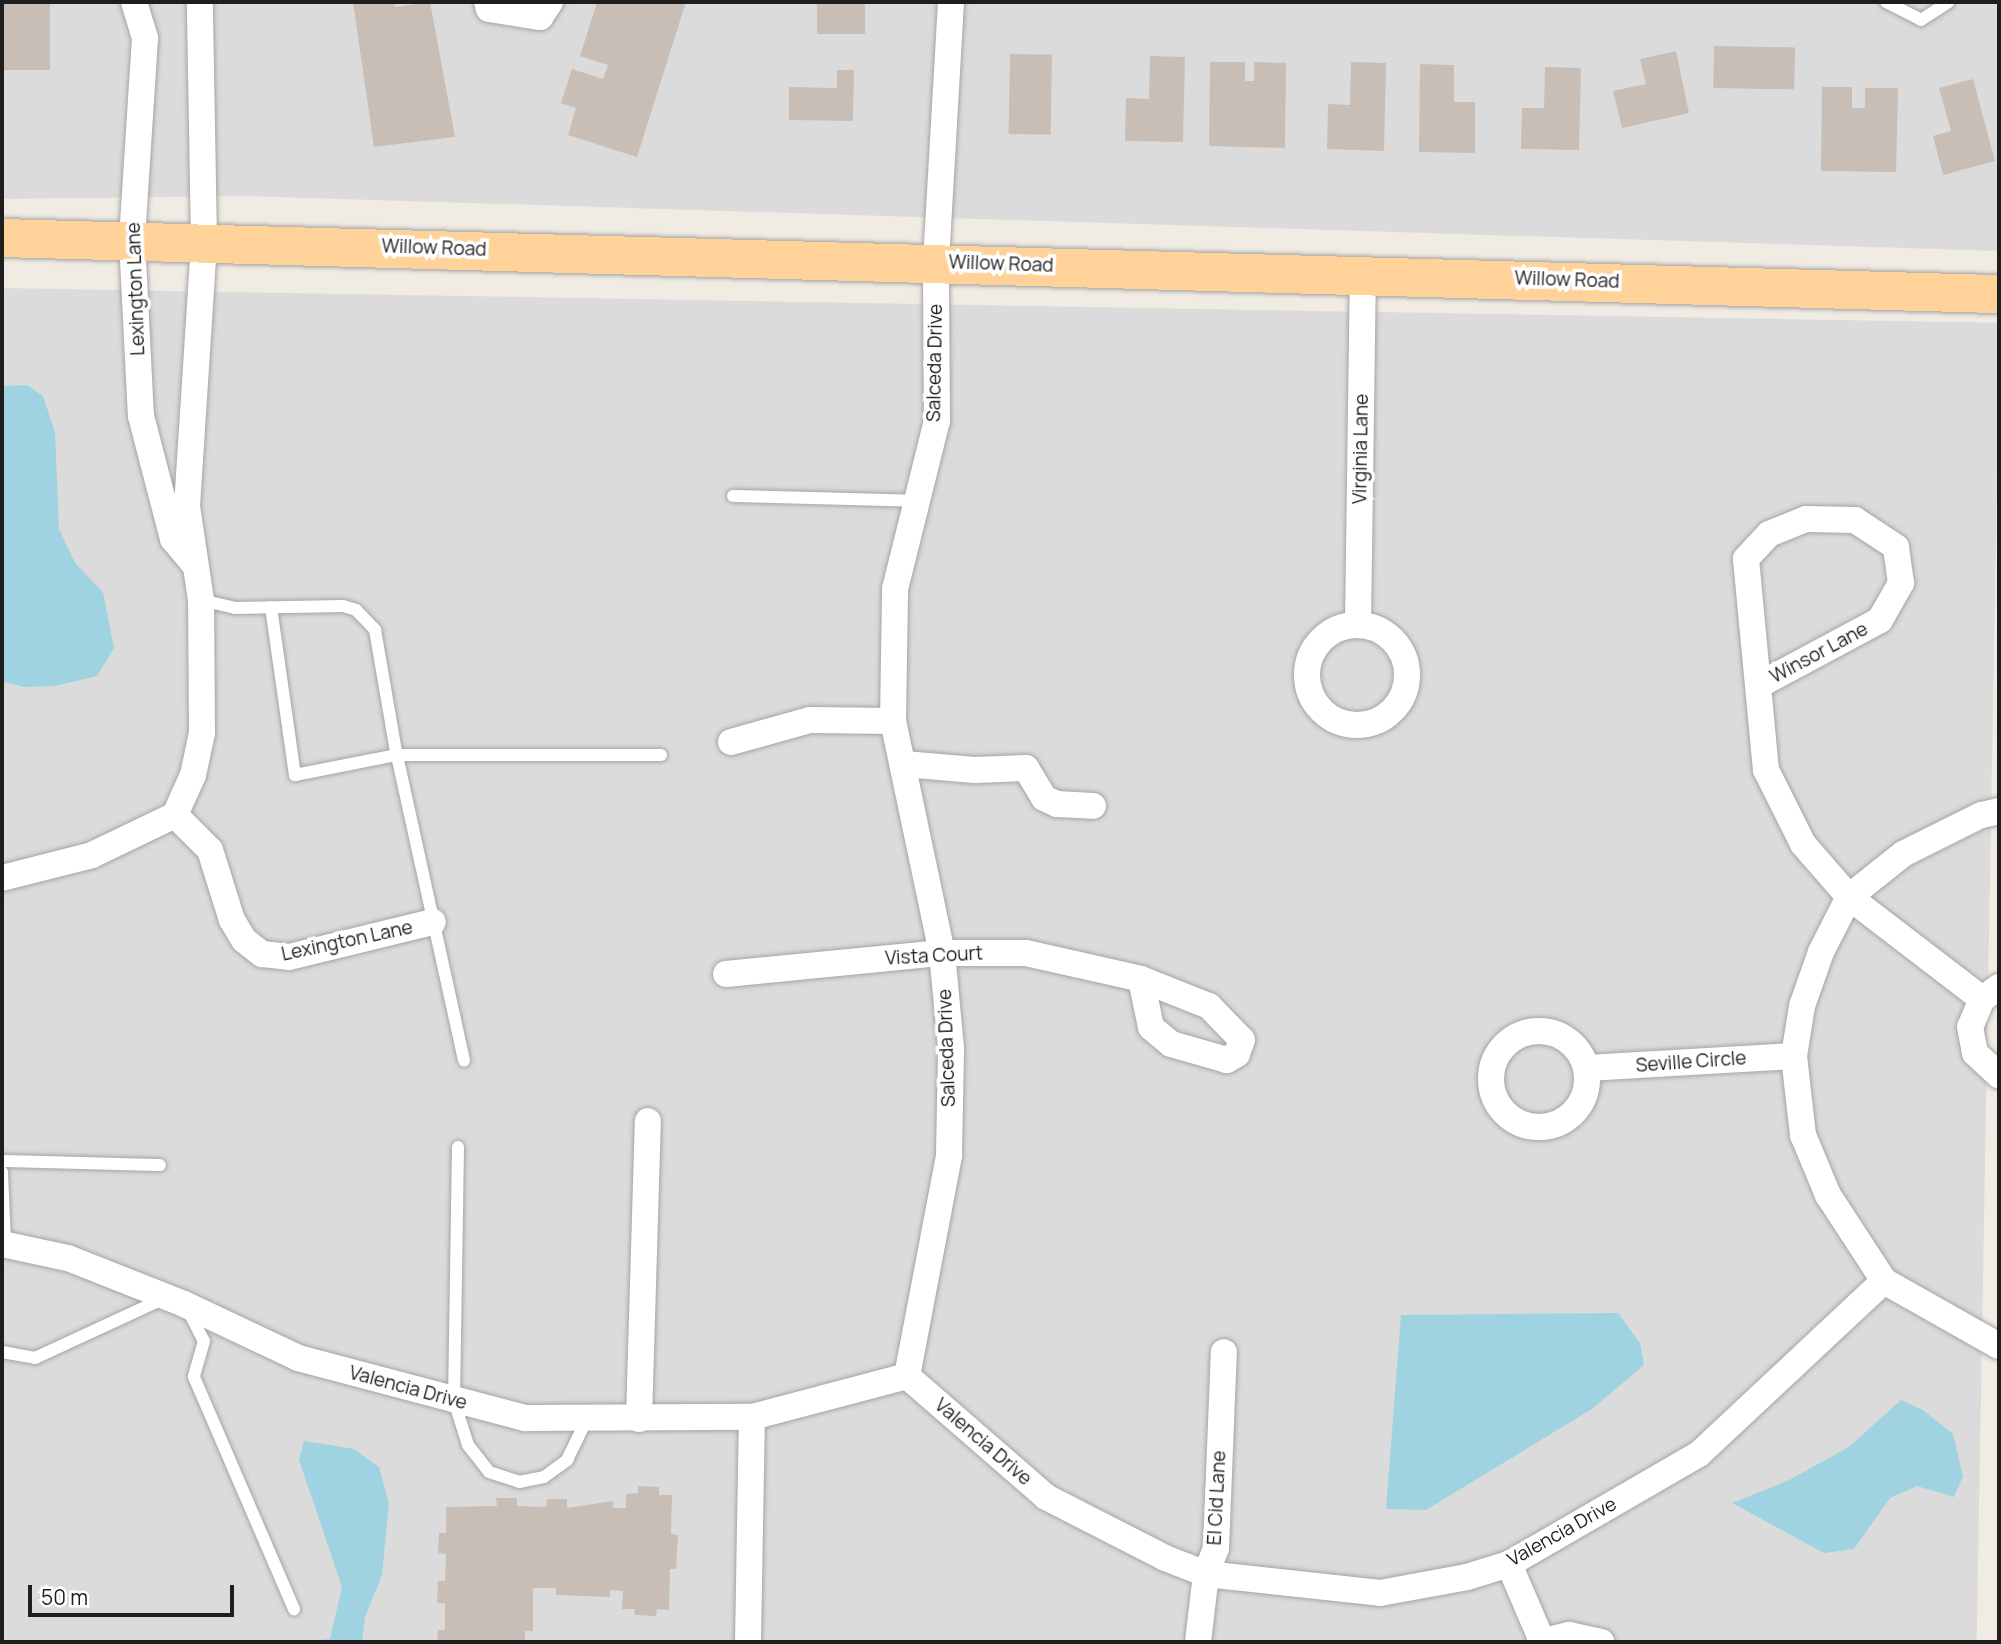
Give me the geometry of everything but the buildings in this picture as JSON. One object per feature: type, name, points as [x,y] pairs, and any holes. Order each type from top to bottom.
[{"type":"main road","name":"Willow Road","points":[[2,238],[936,262],[1999,294]]},
{"type":"street","name":"Lexington Lane","points":[[134,2],[145,38],[132,240],[141,416],[173,539],[196,567]]},
{"type":"street","points":[[2,878],[92,855],[175,815],[193,775],[202,733],[201,600],[187,506],[189,436],[204,242],[200,2]]},
{"type":"street","points":[[487,2],[489,9],[540,17],[550,2]]},
{"type":"street","name":"Salceda Drive","points":[[907,1376],[949,1155],[951,1048],[942,953],[904,764],[892,721],[895,589],[937,421],[936,262],[951,2]]},
{"type":"street","name":"Virginia Lane","points":[[1358,624],[1363,274]]},
{"type":"street","points":[[146,438],[189,436]]},
{"type":"street","name":"Winsor Lane","points":[[1759,685],[1880,620],[1901,583],[1896,547],[1855,520],[1806,520],[1769,534],[1746,559],[1766,770],[1803,844],[1849,897],[1990,993],[1972,1016],[1971,1040],[1984,1065],[1999,1075]]},
{"type":"street","points":[[731,742],[810,720],[892,721]]},
{"type":"street","points":[[904,764],[975,770],[1026,768],[1044,798],[1057,804],[1093,806]]},
{"type":"street","points":[[1999,811],[1980,815],[1903,855],[1849,897],[1821,952],[1801,1006],[1794,1056],[1803,1135],[1828,1195],[1884,1281],[1999,1346]]},
{"type":"street","name":"Lexington Lane","points":[[175,815],[210,850],[232,920],[244,940],[262,954],[289,957],[433,922]]},
{"type":"street","name":"Vista Court","points":[[726,974],[942,953],[1026,953],[1141,979]]},
{"type":"street","name":"Seville Circle","points":[[1587,1068],[1794,1056]]},
{"type":"street","points":[[639,1419],[648,1121]]},
{"type":"street","name":"Valencia Drive","points":[[3,1245],[68,1258],[176,1300],[298,1358],[525,1418],[751,1417],[907,1376],[1046,1497],[1206,1574],[1380,1593],[1467,1577],[1509,1564],[1699,1454],[1884,1281]]},
{"type":"street","name":"El Cid Lane","points":[[1198,1642],[1206,1574],[1216,1548],[1224,1352]]},
{"type":"street","points":[[748,1642],[751,1417]]},
{"type":"street","points":[[1509,1564],[1541,1642],[1569,1635],[1601,1642]]},
{"type":"lane","points":[[1886,2],[1921,20],[1949,2]]},
{"type":"lane","points":[[733,496],[918,501]]},
{"type":"lane","points":[[201,600],[236,608],[343,606],[366,618],[375,630],[397,755],[464,1061]]},
{"type":"lane","points":[[271,607],[295,775],[397,755],[660,755]]},
{"type":"lane","points":[[458,1147],[454,1401],[468,1445],[489,1472],[519,1482],[544,1477],[567,1460],[587,1419]]},
{"type":"lane","points":[[2,1161],[160,1165]]},
{"type":"lane","points":[[2,1172],[3,1245]]},
{"type":"lane","points":[[2,1352],[35,1358],[176,1300],[204,1341],[194,1377],[293,1609]]},
{"type":"shaded area","points":[[2,2],[1999,2],[1999,251],[250,196],[2,199]]},
{"type":"shaded area","points":[[2,288],[1999,323],[1977,1642],[2,1642]]},
{"type":"water","points":[[27,385],[43,396],[55,432],[59,529],[75,563],[103,592],[114,648],[97,676],[55,686],[24,687],[2,681],[2,386]]},
{"type":"water","points":[[1618,1313],[1640,1343],[1644,1365],[1592,1409],[1426,1510],[1386,1509],[1401,1315]]},
{"type":"water","points":[[1901,1400],[1923,1410],[1953,1434],[1963,1476],[1954,1497],[1917,1486],[1890,1498],[1854,1549],[1824,1553],[1732,1503],[1789,1480],[1849,1447]]},
{"type":"water","points":[[304,1441],[354,1449],[379,1467],[389,1503],[382,1575],[365,1617],[362,1642],[303,1642],[330,1639],[342,1587],[299,1460]]}]
